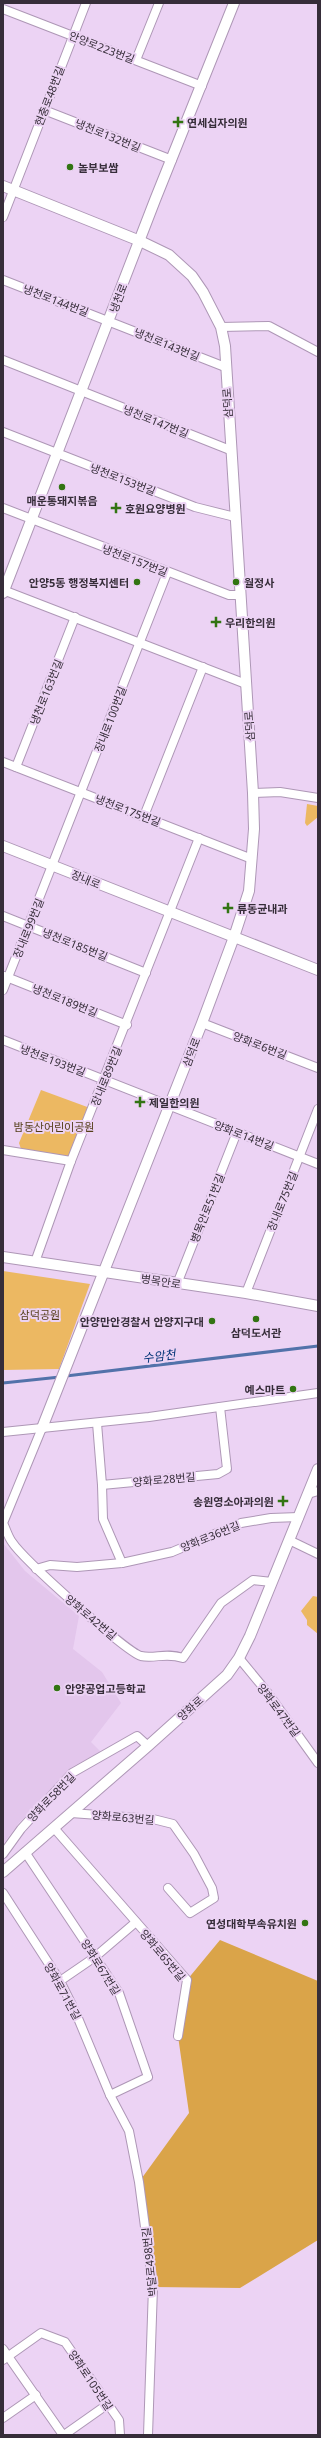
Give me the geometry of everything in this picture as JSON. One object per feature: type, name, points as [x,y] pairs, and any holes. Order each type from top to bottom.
[{"type":"street","name":"현충로48번길","points":[[3,217],[86,3]]},
{"type":"street","points":[[136,60],[158,3]]},
{"type":"street","name":"냉천로","points":[[3,591],[234,3]]},
{"type":"street","name":"안양로223번길","points":[[3,9],[202,86]]},
{"type":"street","name":"냉천로132번길","points":[[44,110],[172,160]]},
{"type":"street","name":"삼덕로","points":[[3,186],[140,241],[169,256],[192,276],[216,314],[221,327],[225,346],[239,595],[253,793],[252,859],[249,891],[234,937],[170,1106],[57,1394],[42,1428]]},
{"type":"street","name":"냉천로144번길","points":[[3,280],[110,321]]},
{"type":"street","name":"냉천로143번길","points":[[110,321],[225,367]]},
{"type":"street","points":[[221,327],[269,326],[318,352]]},
{"type":"street","name":"냉천로147번길","points":[[3,360],[230,450]]},
{"type":"street","name":"냉천로153번길","points":[[3,432],[195,507],[235,517]]},
{"type":"street","name":"냉천로157번길","points":[[3,508],[168,573],[229,595],[239,595]]},
{"type":"street","name":"장내로100번길","points":[[52,866],[168,573]]},
{"type":"street","points":[[3,591],[75,617],[246,684]]},
{"type":"street","name":"냉천로163번길","points":[[16,767],[75,617]]},
{"type":"street","points":[[144,816],[203,668]]},
{"type":"street","name":"냉천로175번길","points":[[3,762],[252,859]]},
{"type":"street","points":[[253,793],[280,792],[318,798]]},
{"type":"street","points":[[169,912],[199,838]]},
{"type":"street","name":"장내로","points":[[3,846],[318,970]]},
{"type":"street","name":"장내로99번길","points":[[3,990],[5,976],[28,926],[52,866]]},
{"type":"street","name":"장내로89번길","points":[[36,1262],[71,1161],[127,1025],[169,912]]},
{"type":"street","name":"냉천로185번길","points":[[3,916],[146,973]]},
{"type":"street","name":"냉천로189번길","points":[[5,976],[127,1025]]},
{"type":"street","name":"양화로6번길","points":[[202,1023],[318,1068]]},
{"type":"street","name":"냉천로193번길","points":[[3,1040],[170,1106]]},
{"type":"street","name":"양화로14번길","points":[[170,1106],[318,1164]]},
{"type":"street","name":"장내로75번길","points":[[246,1293],[318,1109]]},
{"type":"street","name":"병목안로51번길","points":[[177,1284],[237,1132]]},
{"type":"street","points":[[3,1150],[71,1161]]},
{"type":"street","name":"병목안로","points":[[3,1257],[177,1284],[246,1293],[318,1306]]},
{"type":"street","points":[[3,1432],[97,1423],[318,1393]]},
{"type":"street","name":"양화로28번길","points":[[102,1485],[218,1474],[226,1468],[220,1407]]},
{"type":"street","points":[[97,1423],[103,1519],[122,1563]]},
{"type":"street","name":"양화로42번길","points":[[42,1428],[4,1523],[12,1543],[36,1569],[124,1645],[141,1656],[172,1654],[183,1658],[221,1603],[253,1580],[272,1582]]},
{"type":"street","name":"양화로","points":[[3,1872],[227,1675],[239,1658],[299,1517],[313,1493],[318,1469]]},
{"type":"street","name":"양화로36번길","points":[[36,1569],[50,1565],[77,1567],[122,1563],[172,1552],[241,1523],[271,1518],[299,1517]]},
{"type":"street","points":[[289,1540],[318,1554]]},
{"type":"street","name":"양화로47번길","points":[[239,1658],[267,1692],[318,1763]]},
{"type":"street","name":"양화로58번길","points":[[3,1854],[21,1829],[72,1773],[137,1736],[148,1746]]},
{"type":"street","name":"양화로63번길","points":[[71,1813],[153,1818],[173,1824],[197,1861],[212,1888],[214,1898],[190,1913],[168,1888]]},
{"type":"street","name":"양화로65번길","points":[[54,1828],[187,1980],[178,2036]]},
{"type":"street","name":"양화로67번길","points":[[25,1852],[119,1993],[148,2077],[110,2095]]},
{"type":"street","name":"양화로71번길","points":[[3,1893],[60,1982],[75,2011],[110,2095]]},
{"type":"street","name":"양화로65번길","points":[[60,1982],[95,1957],[136,1922]]},
{"type":"street","name":"박달로498번길","points":[[110,2095],[128,2131],[140,2182],[153,2287],[148,2435]]},
{"type":"street","name":"양화로105번길","points":[[6,2358],[41,2334],[65,2342],[119,2420],[120,2435]]},
{"type":"street","points":[[3,2349],[6,2358],[36,2395],[64,2435],[108,2404]]},
{"type":"street","points":[[3,2418],[36,2395]]},
{"type":"shaded area","name":"안양공업고등학교","points":[[3,1543],[25,1571],[79,1616],[73,1649],[102,1672],[121,1703],[91,1742],[101,1752],[72,1767],[19,1823],[3,1844]]},
{"type":"shaded area","points":[[220,1940],[318,1981],[318,2240],[240,2288],[153,2287],[139,2182],[189,2113],[178,2036],[187,1980]]},
{"type":"green space","points":[[307,804],[318,806],[318,817],[307,826],[305,823]]},
{"type":"green space","name":"밤동산어린이공원","points":[[41,1090],[90,1108],[70,1154],[66,1158],[21,1149],[19,1143]]},
{"type":"green space","name":"삼덕공원","points":[[3,1271],[90,1284],[59,1369],[3,1370]]},
{"type":"green space","points":[[313,1596],[318,1597],[318,1634],[307,1625],[307,1620],[301,1611]]},
{"type":"waterway","name":"수암천","points":[[66,1376],[318,1346]]},
{"type":"waterway","name":"수암천","points":[[3,1383],[60,1377]]},
{"type":"place","name":"연세십자의원","points":[[178,122]]},
{"type":"place","name":"놀부보쌈","points":[[70,167]]},
{"type":"place","name":"매운통돼지볶음","points":[[62,487]]},
{"type":"place","name":"호원요양병원","points":[[116,508]]},
{"type":"place","name":"안양5동 행정복지센터","points":[[137,582]]},
{"type":"place","name":"월정사","points":[[236,582]]},
{"type":"place","name":"우리한의원","points":[[216,622]]},
{"type":"place","name":"류동균내과","points":[[228,908]]},
{"type":"place","name":"제일한의원","points":[[140,1102]]},
{"type":"place","name":"삼덕도서관","points":[[256,1319]]},
{"type":"place","name":"안양만안경찰서 안양지구대","points":[[212,1321]]},
{"type":"place","name":"예스마트","points":[[293,1389]]},
{"type":"place","name":"송원영소아과의원","points":[[283,1501]]},
{"type":"place","name":"안양공업고등학교","points":[[57,1688]]},
{"type":"place","name":"연성대학부속유치원","points":[[305,1923]]}]
